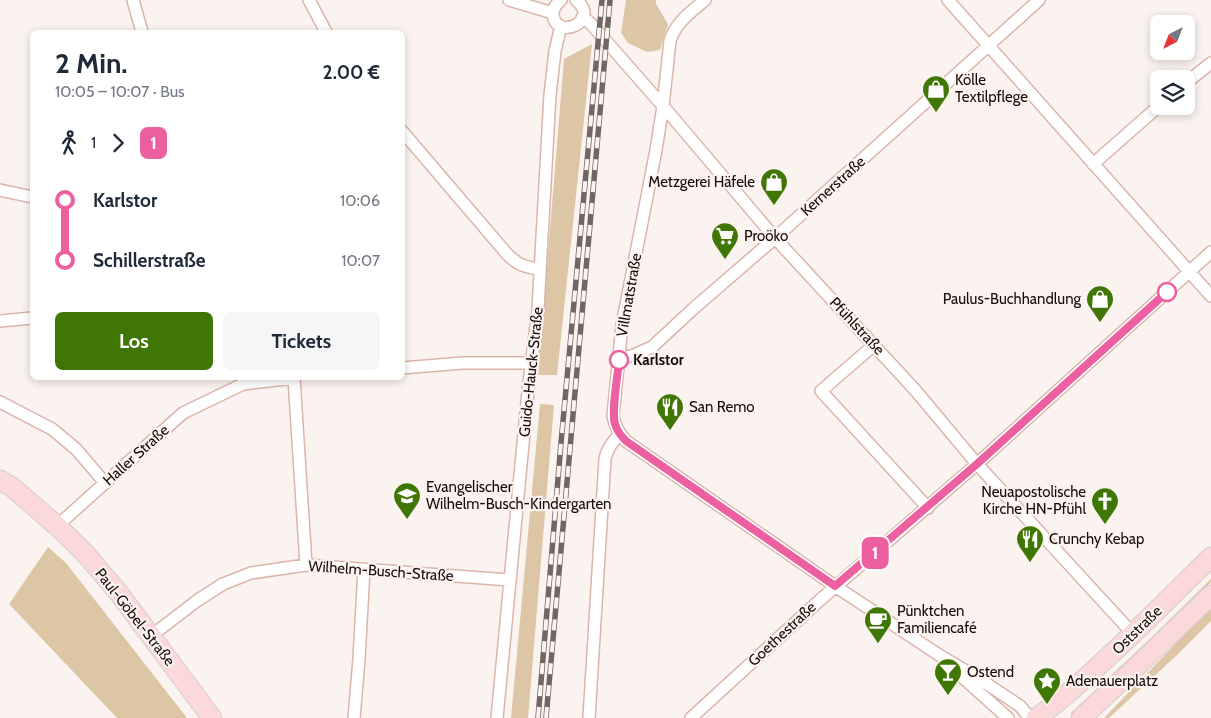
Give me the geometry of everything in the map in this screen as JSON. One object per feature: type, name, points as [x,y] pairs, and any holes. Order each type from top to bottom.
[{"type":"main road","points":[[0,480],[12,487],[57,526]]},
{"type":"main road","name":"Paul-Göbel-Straße","points":[[57,526],[84,552],[118,592],[210,716]]},
{"type":"main road","name":"Oststraße","points":[[1036,718],[1056,704],[1133,634],[1211,557]]},
{"type":"main road","name":"Oststraße","points":[[1081,718],[1211,595]]},
{"type":"main road","points":[[1098,718],[1120,696],[1131,672]]},
{"type":"street","points":[[133,0],[141,30]]},
{"type":"street","points":[[309,0],[325,30]]},
{"type":"street","points":[[509,0],[553,12]]},
{"type":"street","points":[[561,0],[556,4],[553,12],[555,21],[566,28],[576,26],[582,18],[582,9],[576,0]]},
{"type":"street","name":"Villmatstraße","points":[[620,434],[615,426],[613,416],[622,325],[664,106],[670,41],[677,26],[705,0]]},
{"type":"street","points":[[948,0],[1211,296]]},
{"type":"street","name":"Kernerstraße","points":[[619,359],[652,347],[1039,0]]},
{"type":"street","name":"Pfühlstraße","points":[[582,18],[592,25],[664,106],[775,238],[916,391],[977,464],[1133,634]]},
{"type":"street","name":"Guido-Hauck-Straße","points":[[497,718],[538,309],[550,95],[555,51],[562,26]]},
{"type":"street","points":[[1195,76],[1211,62]]},
{"type":"street","points":[[1093,164],[1150,114]]},
{"type":"street","points":[[405,135],[507,254],[515,262],[525,267],[540,270]]},
{"type":"street","points":[[0,190],[30,197]]},
{"type":"street","name":"Goethestraße","points":[[691,718],[835,586],[928,508],[1211,252]]},
{"type":"street","points":[[0,321],[30,318]]},
{"type":"street","points":[[874,345],[821,391],[928,508]]},
{"type":"street","points":[[405,368],[463,363],[532,363]]},
{"type":"street","name":"Haller Straße","points":[[57,526],[183,413],[240,381],[258,380]]},
{"type":"street","points":[[294,380],[306,565]]},
{"type":"street","points":[[0,402],[52,429],[76,449],[105,483]]},
{"type":"street","points":[[589,718],[605,459],[610,445],[620,434],[633,446],[835,586],[939,655],[1006,696],[1020,706],[1030,718]]},
{"type":"street","name":"Wilhelm-Busch-Straße","points":[[151,636],[198,600],[223,584],[250,573],[306,565],[510,580]]},
{"type":"street","points":[[354,718],[364,569]]},
{"type":"street","points":[[924,645],[1008,718]]},
{"type":"shaded area","points":[[626,0],[656,0],[656,4],[668,24],[660,50],[647,52],[628,43],[621,33]]},
{"type":"shaded area","points":[[592,44],[557,375],[538,375],[564,59]]},
{"type":"shaded area","points":[[540,404],[554,405],[528,718],[511,718]]},
{"type":"shaded area","points":[[48,547],[66,563],[187,718],[117,718],[9,604]]},
{"type":"shaded area","points":[[1211,579],[1211,582],[1154,639],[1074,716],[1071,713],[1152,637]]},
{"type":"shaded area","points":[[1211,607],[1211,621],[1109,718],[1104,718]]},
{"type":"railway","points":[[538,718],[561,443],[602,0]]},
{"type":"railway","points":[[546,718],[610,0]]},
{"type":"bus line","name":"1","points":[[619,360],[613,416],[615,426],[626,441],[835,586],[928,508],[1167,292]]},
{"type":"place","name":"Kölle Textilpflege","points":[[936,113]]},
{"type":"place","name":"Metzgerei Häfele","points":[[774,206]]},
{"type":"place","name":"Proöko","points":[[725,260]]},
{"type":"place","name":"Paulus-Buchhandlung","points":[[1100,323]]},
{"type":"place","name":"Karlstor","points":[[619,360]]},
{"type":"place","name":"San Remo","points":[[670,431]]},
{"type":"place","name":"Evangelischer Wilhelm-Busch-Kindergarten","points":[[407,520]]},
{"type":"place","name":"Neuapostolische Kirche HN-Pfühl","points":[[1105,525]]},
{"type":"place","name":"Crunchy Kebap","points":[[1030,563]]},
{"type":"place","name":"Pünktchen Familiencafé","points":[[878,644]]},
{"type":"place","name":"Ostend","points":[[948,696]]},
{"type":"place","name":"Adenauerplatz","points":[[1047,705]]}]
